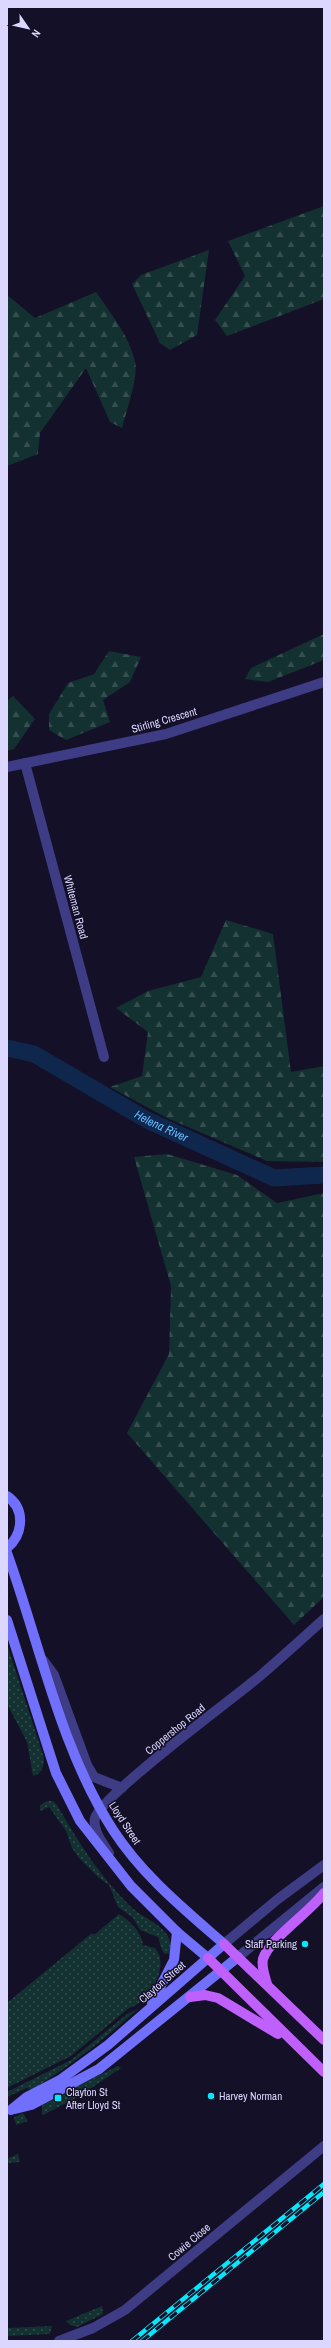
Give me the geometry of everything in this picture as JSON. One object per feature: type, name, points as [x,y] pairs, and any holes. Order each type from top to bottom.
[{"type":"main road","points":[[7,1496],[16,1506],[21,1525],[18,1535],[7,1548]]},
{"type":"main road","name":"Lloyd Street","points":[[7,1554],[73,1750],[100,1809],[122,1843],[150,1877],[267,1984],[324,2040]]},
{"type":"main road","points":[[7,1620],[56,1773],[80,1821],[122,1876],[177,1932],[208,1958],[324,2072]]},
{"type":"main road","points":[[267,1984],[262,1967],[269,1947],[316,1904],[324,1893]]},
{"type":"main road","points":[[148,2010],[174,1960],[177,1932]]},
{"type":"main road","name":"Clayton Street","points":[[9,2110],[27,2097],[60,2080],[88,2060],[224,1944]]},
{"type":"main road","name":"Clayton Street","points":[[9,2110],[30,2105],[99,2069],[238,1957]]},
{"type":"main road","points":[[190,1997],[205,1994],[218,1998],[274,2030],[316,2064]]},
{"type":"street","name":"Stirling Crescent","points":[[7,767],[166,734],[324,682]]},
{"type":"street","name":"Whiteman Road","points":[[25,763],[104,1057]]},
{"type":"street","name":"Coppershop Road","points":[[100,1809],[122,1788],[261,1675],[324,1619]]},
{"type":"street","points":[[43,1660],[54,1675],[87,1765],[94,1777],[122,1788]]},
{"type":"street","points":[[100,1809],[95,1817],[94,1826],[122,1876]]},
{"type":"street","name":"Clayton Street","points":[[224,1944],[278,1899],[324,1865]]},
{"type":"street","name":"Clayton Street","points":[[238,1957],[324,1887]]},
{"type":"street","name":"Cowie Close","points":[[59,2341],[90,2329],[125,2310],[324,2146]]},
{"type":"green space","points":[[324,206],[324,299],[227,336],[215,320],[245,276],[228,241]]},
{"type":"green space","points":[[209,250],[197,335],[170,350],[160,343],[132,284],[141,275]]},
{"type":"green space","points":[[96,292],[124,334],[135,362],[136,368],[134,385],[122,428],[110,422],[86,368],[40,433],[38,454],[7,466],[7,295],[35,318]]},
{"type":"green space","points":[[324,634],[324,660],[268,682],[245,679],[251,668]]},
{"type":"green space","points":[[109,651],[141,657],[130,682],[103,700],[110,722],[66,740],[49,730],[49,714],[68,683],[94,674]]},
{"type":"green space","points":[[13,696],[35,719],[14,749],[7,751],[7,701]]},
{"type":"green space","points":[[226,920],[273,934],[291,1072],[324,1066],[324,1162],[267,1161],[167,1118],[110,1087],[142,1076],[148,1032],[116,1008],[148,991],[201,977]]},
{"type":"green space","points":[[167,1154],[237,1175],[277,1203],[324,1193],[324,1597],[294,1625],[127,1433],[169,1354],[171,1286],[134,1157]]},
{"type":"green space","points":[[7,1644],[44,1758],[42,1769],[39,1773],[33,1776],[27,1742],[7,1704]]},
{"type":"green space","points":[[47,1801],[53,1801],[57,1805],[90,1858],[119,1895],[130,1906],[163,1930],[168,1936],[172,1953],[165,1954],[162,1951],[158,1937],[140,1930],[133,1918],[118,1907],[109,1885],[98,1877],[79,1858],[72,1848],[66,1831],[49,1807],[40,1811],[40,1805]]},
{"type":"green space","points":[[119,1914],[135,1927],[143,1945],[155,1948],[159,1955],[159,1973],[156,1982],[144,1999],[137,2005],[129,2008],[71,2056],[7,2088],[7,2003],[92,1933],[94,1935]]},
{"type":"green space","points":[[138,2009],[99,2042],[60,2071],[31,2090],[27,2088],[7,2097],[7,2092],[71,2060],[127,2014]]},
{"type":"green space","points":[[118,2066],[121,2068],[78,2097],[43,2115],[42,2105],[48,2100]]},
{"type":"green space","points":[[23,2113],[28,2121],[16,2125],[14,2117]]},
{"type":"green space","points":[[18,2154],[20,2162],[7,2163],[7,2159]]},
{"type":"green space","points":[[102,2306],[103,2314],[77,2327],[70,2325],[66,2321]]},
{"type":"green space","points":[[52,2326],[50,2334],[7,2336],[7,2328]]},
{"type":"waterway","name":"Helena River","points":[[7,1048],[34,1054],[147,1120],[274,1178],[324,1175]]},
{"type":"railway","points":[[132,2341],[324,2184]]},
{"type":"railway","points":[[142,2341],[324,2192]]},
{"type":"place","name":"Staff Parking","points":[[305,1944]]},
{"type":"place","name":"Harvey Norman","points":[[211,2096]]},
{"type":"place","name":"Clayton St After Lloyd St","points":[[58,2098]]}]
